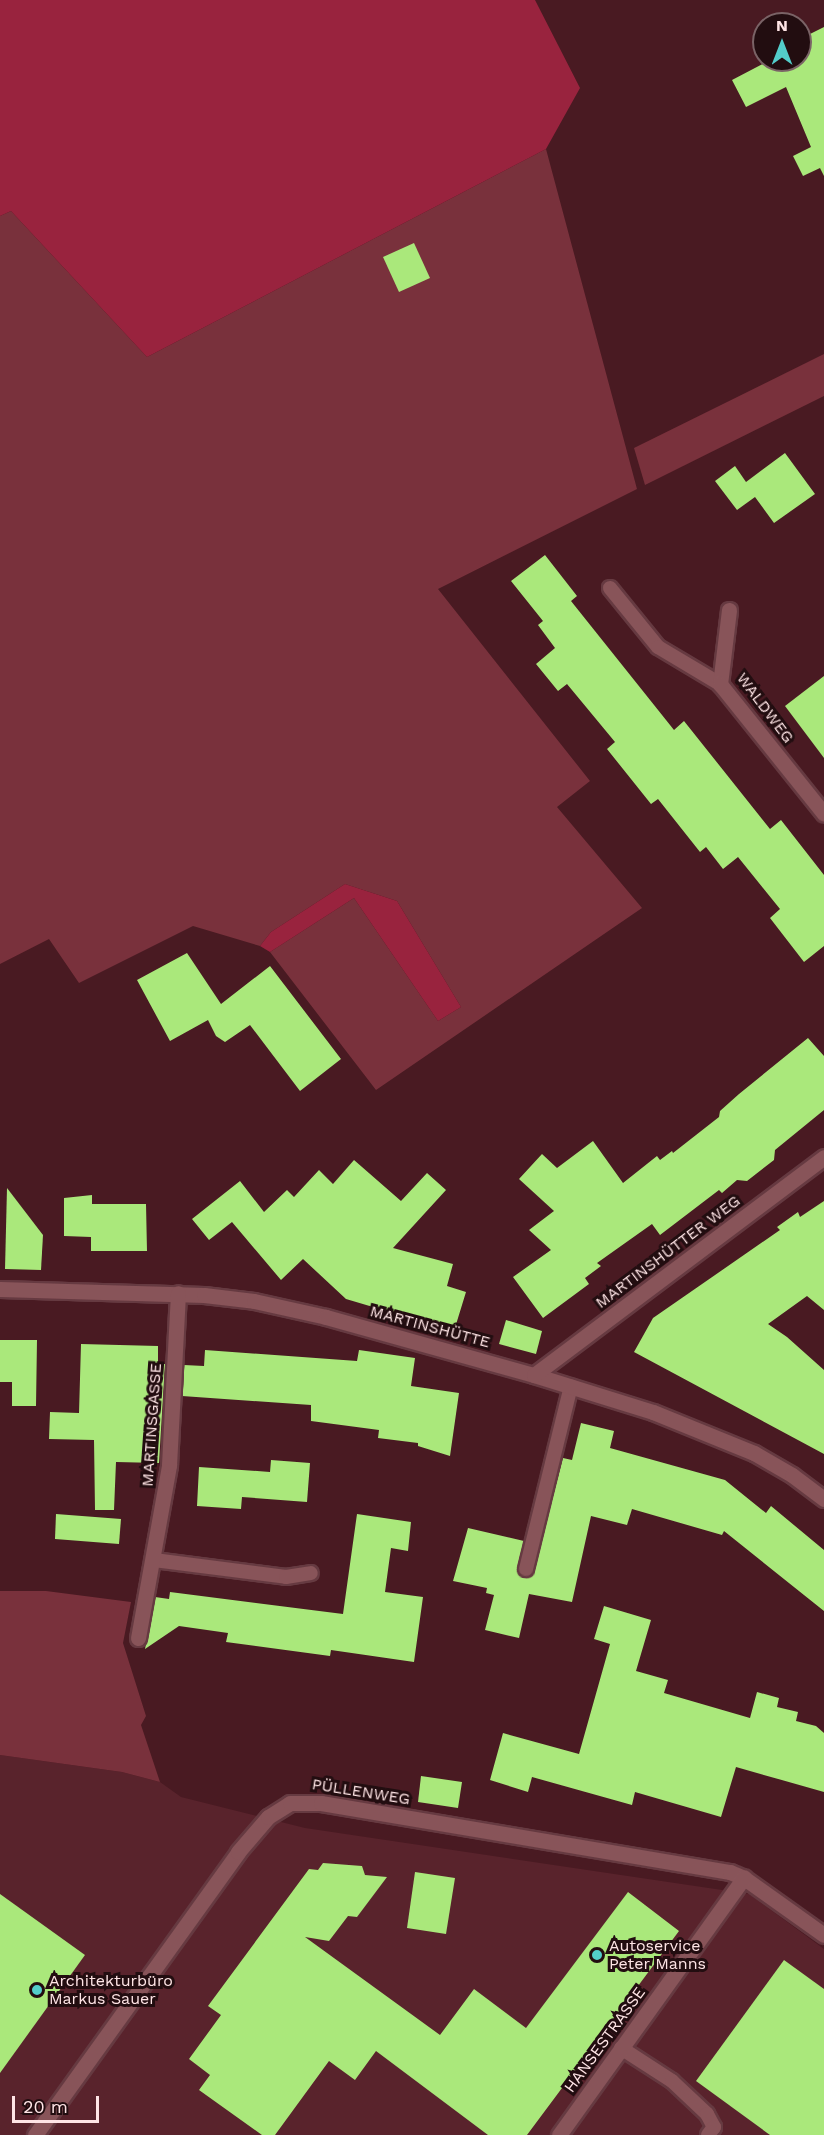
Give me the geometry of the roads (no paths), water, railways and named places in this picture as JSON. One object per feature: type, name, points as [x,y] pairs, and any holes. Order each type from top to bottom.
[{"type":"street","name":"WALDWEG","points":[[729,610],[720,684],[824,814]]},
{"type":"street","name":"MARTINSHÜTTER WEG","points":[[534,1375],[824,1157]]},
{"type":"street","name":"MARTINSHÜTTE","points":[[0,1289],[178,1293],[278,1306],[534,1375],[653,1412],[734,1443],[773,1463],[824,1500]]},
{"type":"street","name":"MARTINSGASSE","points":[[138,1638],[154,1560],[169,1465],[178,1293]]},
{"type":"street","name":"PÜLLENWEG","points":[[35,2135],[238,1852],[268,1816],[290,1803],[301,1801],[332,1804],[684,1863],[744,1878],[824,1935]]},
{"type":"street","name":"HANSESTRASSE","points":[[559,2135],[744,1878]]},
{"type":"lane","points":[[610,588],[658,647],[720,684]]},
{"type":"lane","points":[[526,1569],[571,1386]]},
{"type":"lane","points":[[154,1560],[286,1577],[311,1573]]},
{"type":"lane","points":[[621,2049],[672,2081],[707,2114],[714,2127],[708,2135]]},
{"type":"place","name":"Autoservice Peter Manns","points":[[597,1955]]},
{"type":"place","name":"Architekturbüro Markus Sauer","points":[[37,1990]]}]
